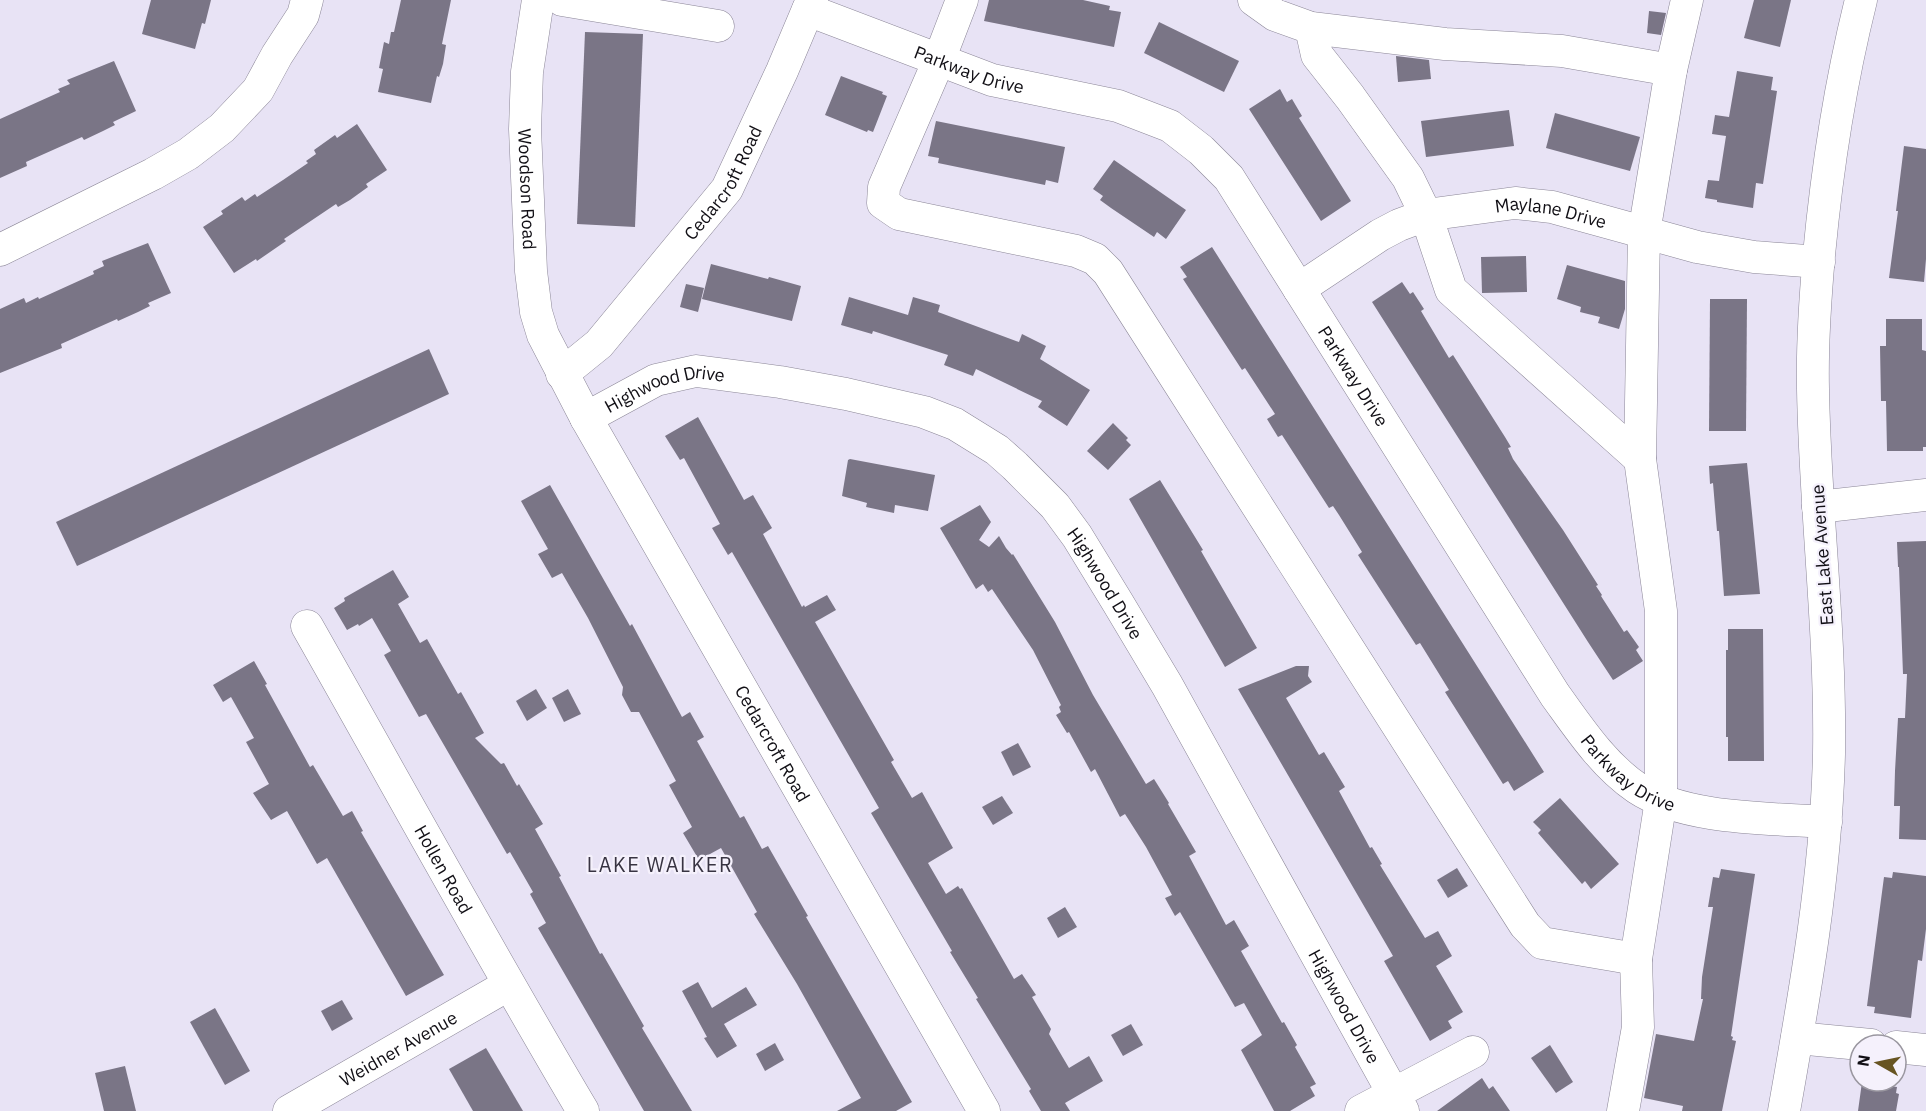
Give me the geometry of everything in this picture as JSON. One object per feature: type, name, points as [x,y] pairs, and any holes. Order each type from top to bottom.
[{"type":"street","points":[[0,250],[153,174],[189,154],[222,128],[258,90],[303,15],[307,0]]},
{"type":"street","name":"Woodson Road","points":[[538,0],[527,72],[525,129],[531,271],[536,312],[543,335],[562,374]]},
{"type":"street","points":[[562,0],[718,26]]},
{"type":"street","points":[[962,0],[939,60],[884,187],[883,203],[899,214],[1076,251],[1095,259],[1108,272],[1525,925],[1542,943],[1636,959]]},
{"type":"street","points":[[1254,0],[1275,15],[1311,28],[1445,44],[1562,51],[1671,70]]},
{"type":"street","points":[[1623,1111],[1638,1027],[1636,959],[1661,800],[1661,610],[1640,459],[1644,233],[1671,70],[1688,0]]},
{"type":"street","name":"East Lake Avenue","points":[[1784,1111],[1820,898],[1826,822],[1829,672],[1818,507],[1813,390],[1813,324],[1825,188],[1837,112],[1861,0]]},
{"type":"street","name":"Cedarcroft Road","points":[[810,5],[727,189],[599,344],[562,374],[984,1111]]},
{"type":"street","name":"Parkway Drive","points":[[810,5],[992,80],[1118,106],[1170,126],[1201,150],[1229,178],[1555,695],[1592,746],[1638,789],[1661,800],[1698,811],[1826,822]]},
{"type":"street","points":[[1311,28],[1317,55],[1408,178],[1426,215],[1451,290],[1640,459]]},
{"type":"street","name":"Maylane Drive","points":[[1299,289],[1380,235],[1400,225],[1426,215],[1515,203],[1552,207],[1697,247],[1754,257],[1819,262]]},
{"type":"street","name":"Highwood Drive","points":[[586,418],[656,380],[696,371],[791,384],[924,412],[955,424],[997,450],[1015,465],[1055,506],[1077,536],[1167,684],[1397,1102]]},
{"type":"street","points":[[1818,507],[1926,495]]},
{"type":"street","name":"Hollen Road","points":[[307,626],[508,985],[583,1111]]},
{"type":"street","name":"Weidner Avenue","points":[[289,1111],[508,985]]},
{"type":"street","points":[[1797,1038],[1848,1043]]},
{"type":"street","points":[[1908,1048],[1926,1050]]},
{"type":"street","points":[[1361,1111],[1397,1102],[1473,1052]]},
{"type":"building","points":[[151,0],[211,0],[195,49],[142,34]]},
{"type":"building","points":[[401,0],[451,0],[442,44],[446,45],[443,64],[439,77],[437,76],[431,103],[378,92],[383,69],[379,68],[384,42],[389,44],[391,32],[394,32]]},
{"type":"building","points":[[989,0],[1083,0],[1110,6],[1109,10],[1121,12],[1114,47],[984,21]]},
{"type":"building","points":[[1754,0],[1791,0],[1780,47],[1744,38]]},
{"type":"building","points":[[1649,11],[1666,13],[1661,35],[1647,33]]},
{"type":"building","points":[[1159,22],[1239,61],[1224,92],[1144,53]]},
{"type":"building","points":[[585,32],[643,34],[635,227],[577,224]]},
{"type":"building","points":[[1396,56],[1429,60],[1431,79],[1398,82]]},
{"type":"building","points":[[114,61],[136,111],[113,122],[115,125],[103,131],[84,140],[82,137],[26,162],[27,166],[0,178],[0,119],[60,92],[58,89],[70,84],[67,80]]},
{"type":"building","points":[[1737,71],[1773,77],[1771,90],[1777,91],[1763,184],[1756,183],[1753,208],[1705,198],[1708,180],[1719,181],[1726,136],[1712,134],[1715,115],[1729,117]]},
{"type":"building","points":[[841,76],[883,92],[882,94],[887,96],[873,132],[868,130],[867,132],[825,115]]},
{"type":"building","points":[[1280,89],[1287,102],[1292,99],[1302,116],[1299,118],[1351,201],[1321,221],[1249,109]]},
{"type":"building","points":[[1509,110],[1514,146],[1426,157],[1421,121]]},
{"type":"building","points":[[1555,113],[1640,137],[1630,171],[1546,148]]},
{"type":"building","points":[[936,121],[1065,147],[1058,183],[1046,180],[1045,185],[938,163],[939,158],[928,156]]},
{"type":"building","points":[[357,124],[387,170],[366,184],[368,187],[350,200],[338,207],[336,204],[284,239],[286,241],[257,261],[256,259],[234,273],[203,227],[223,214],[221,211],[242,197],[245,201],[255,194],[257,197],[283,180],[308,163],[306,161],[316,154],[314,150],[335,135],[337,138]]},
{"type":"building","points":[[1904,146],[1926,149],[1924,282],[1889,278]]},
{"type":"building","points":[[1114,160],[1186,210],[1166,239],[1157,232],[1154,237],[1100,200],[1103,196],[1093,189]]},
{"type":"building","points":[[148,243],[171,293],[148,303],[150,306],[138,312],[61,344],[62,348],[0,373],[0,309],[24,298],[26,303],[38,297],[39,299],[94,274],[93,271],[104,266],[102,261]]},
{"type":"building","points":[[1212,247],[1544,772],[1514,791],[1508,781],[1503,784],[1445,692],[1449,690],[1420,643],[1416,645],[1358,555],[1362,552],[1333,506],[1329,508],[1282,435],[1278,437],[1267,419],[1275,414],[1245,368],[1242,370],[1183,279],[1187,277],[1180,267]]},
{"type":"building","points":[[1526,256],[1527,292],[1482,293],[1481,257]]},
{"type":"building","points":[[711,264],[801,286],[792,321],[702,299]]},
{"type":"building","points":[[1567,265],[1625,281],[1625,309],[1619,329],[1598,323],[1600,317],[1580,312],[1581,307],[1557,299]]},
{"type":"building","points":[[1402,282],[1410,294],[1413,292],[1424,309],[1421,311],[1449,358],[1453,355],[1511,447],[1508,448],[1513,459],[1563,530],[1598,585],[1596,586],[1601,596],[1624,632],[1627,630],[1639,647],[1636,650],[1643,661],[1615,679],[1613,680],[1588,642],[1372,302]]},
{"type":"building","points":[[686,284],[704,288],[698,312],[680,307]]},
{"type":"building","points":[[849,297],[908,315],[913,297],[940,305],[938,312],[1019,342],[1022,334],[1046,346],[1040,359],[1090,390],[1067,426],[1038,407],[1042,401],[976,369],[973,376],[944,365],[948,355],[873,331],[872,334],[841,325]]},
{"type":"building","points":[[1710,299],[1747,299],[1746,431],[1709,431]]},
{"type":"building","points":[[1886,319],[1922,319],[1922,350],[1926,351],[1926,447],[1923,447],[1923,451],[1887,451],[1886,401],[1881,401],[1880,346],[1886,346]]},
{"type":"building","points":[[429,349],[449,394],[77,566],[56,522]]},
{"type":"building","points":[[698,417],[744,500],[753,495],[772,528],[763,534],[802,607],[827,595],[836,610],[815,622],[894,760],[891,762],[912,798],[922,792],[953,848],[928,863],[946,894],[958,886],[962,888],[1014,979],[1022,974],[1036,995],[1032,997],[1051,1029],[1049,1034],[1069,1068],[1089,1056],[1103,1081],[1065,1103],[1070,1111],[1041,1111],[1029,1091],[1031,1089],[976,999],[978,998],[950,952],[952,951],[871,813],[879,808],[732,552],[728,555],[712,528],[720,524],[684,458],[680,460],[665,436]]},
{"type":"building","points":[[1113,423],[1128,438],[1126,440],[1131,445],[1108,470],[1087,451]]},
{"type":"building","points":[[850,459],[935,475],[928,511],[895,505],[894,513],[866,507],[867,503],[842,496]]},
{"type":"building","points":[[1747,463],[1760,594],[1724,596],[1719,531],[1717,531],[1713,483],[1710,484],[1709,466]]},
{"type":"building","points":[[1160,480],[1203,550],[1201,551],[1257,648],[1225,667],[1129,499]]},
{"type":"building","points":[[550,485],[630,626],[632,624],[682,717],[690,712],[704,737],[697,741],[740,818],[744,816],[762,849],[768,846],[912,1102],[896,1111],[837,1111],[861,1098],[797,984],[754,914],[757,912],[721,848],[699,860],[683,833],[692,827],[669,785],[676,781],[639,712],[631,712],[622,695],[623,687],[562,573],[552,578],[538,554],[548,549],[521,501]]},
{"type":"building","points":[[980,505],[991,522],[979,540],[989,547],[999,536],[1006,548],[1013,554],[1055,622],[1093,695],[1146,784],[1154,779],[1169,803],[1196,852],[1189,856],[1226,925],[1234,920],[1249,946],[1241,951],[1297,1045],[1295,1047],[1316,1084],[1310,1087],[1315,1096],[1290,1111],[1274,1111],[1241,1050],[1262,1035],[1244,1003],[1235,1007],[1180,912],[1175,916],[1165,898],[1172,895],[1146,847],[1125,814],[1120,817],[1095,769],[1091,772],[1069,732],[1067,733],[1056,715],[1061,712],[1059,707],[1061,705],[1033,650],[992,589],[988,592],[983,584],[976,589],[940,528]]},
{"type":"building","points":[[1926,541],[1926,840],[1899,839],[1900,806],[1894,806],[1895,771],[1898,718],[1905,718],[1907,674],[1903,674],[1897,542]]},
{"type":"building","points":[[393,570],[409,597],[398,604],[420,643],[427,639],[458,694],[461,692],[484,733],[475,738],[501,764],[504,763],[543,824],[535,829],[561,876],[559,877],[600,954],[602,953],[644,1026],[642,1028],[692,1111],[644,1111],[538,928],[546,923],[530,894],[533,892],[510,852],[507,854],[426,714],[419,717],[384,655],[391,651],[372,618],[347,630],[334,608],[345,601],[344,598]]},
{"type":"building","points":[[1728,629],[1763,629],[1764,761],[1728,761],[1726,650],[1728,650]]},
{"type":"building","points":[[254,661],[310,767],[313,765],[343,816],[352,811],[363,831],[361,832],[444,975],[406,996],[327,858],[317,864],[287,811],[271,820],[253,793],[269,784],[246,742],[254,738],[231,697],[223,702],[213,685]]},
{"type":"building","points":[[1296,666],[1309,666],[1308,676],[1312,682],[1286,698],[1319,755],[1324,752],[1345,787],[1339,791],[1370,848],[1372,847],[1382,864],[1380,865],[1425,938],[1438,931],[1452,956],[1436,966],[1463,1012],[1448,1021],[1452,1028],[1430,1041],[1384,961],[1393,956],[1238,689]]},
{"type":"building","points":[[536,689],[547,708],[527,721],[516,701]]},
{"type":"building","points":[[568,689],[581,714],[564,722],[552,698]]},
{"type":"building","points":[[1018,743],[1031,767],[1013,776],[1001,752]]},
{"type":"building","points":[[1002,796],[1013,813],[993,825],[982,807]]},
{"type":"building","points":[[1560,798],[1619,864],[1591,889],[1585,881],[1582,884],[1538,833],[1541,830],[1533,822]]},
{"type":"building","points":[[1457,868],[1468,886],[1448,898],[1437,880]]},
{"type":"building","points":[[1721,869],[1755,874],[1731,1036],[1732,1040],[1736,1041],[1722,1111],[1682,1111],[1683,1106],[1644,1098],[1656,1034],[1694,1041],[1703,999],[1701,999],[1702,977],[1713,907],[1708,907],[1713,877],[1719,878]]},
{"type":"building","points":[[1893,872],[1926,876],[1926,929],[1922,961],[1918,960],[1911,1018],[1874,1013],[1875,1007],[1867,1006],[1884,877],[1892,878]]},
{"type":"building","points":[[1065,907],[1077,927],[1058,938],[1047,918]]},
{"type":"building","points":[[698,982],[712,1008],[746,987],[757,1005],[724,1024],[737,1046],[717,1058],[704,1038],[707,1037],[682,991]]},
{"type":"building","points":[[342,1000],[353,1019],[332,1031],[321,1011]]},
{"type":"building","points":[[215,1008],[250,1071],[225,1085],[190,1022]]},
{"type":"building","points":[[1131,1024],[1143,1045],[1123,1056],[1111,1035]]},
{"type":"building","points":[[775,1043],[784,1060],[765,1071],[756,1054]]},
{"type":"building","points":[[1550,1045],[1573,1082],[1556,1093],[1531,1058]]},
{"type":"building","points":[[486,1048],[523,1111],[473,1111],[449,1069]]},
{"type":"building","points":[[125,1066],[136,1111],[104,1111],[95,1073]]},
{"type":"building","points":[[1482,1078],[1489,1089],[1493,1086],[1510,1111],[1437,1111]]},
{"type":"building","points":[[1860,1093],[1899,1094],[1896,1111],[1858,1111]]},
{"type":"district","name":"LAKE WALKER","points":[[660,864]]}]
